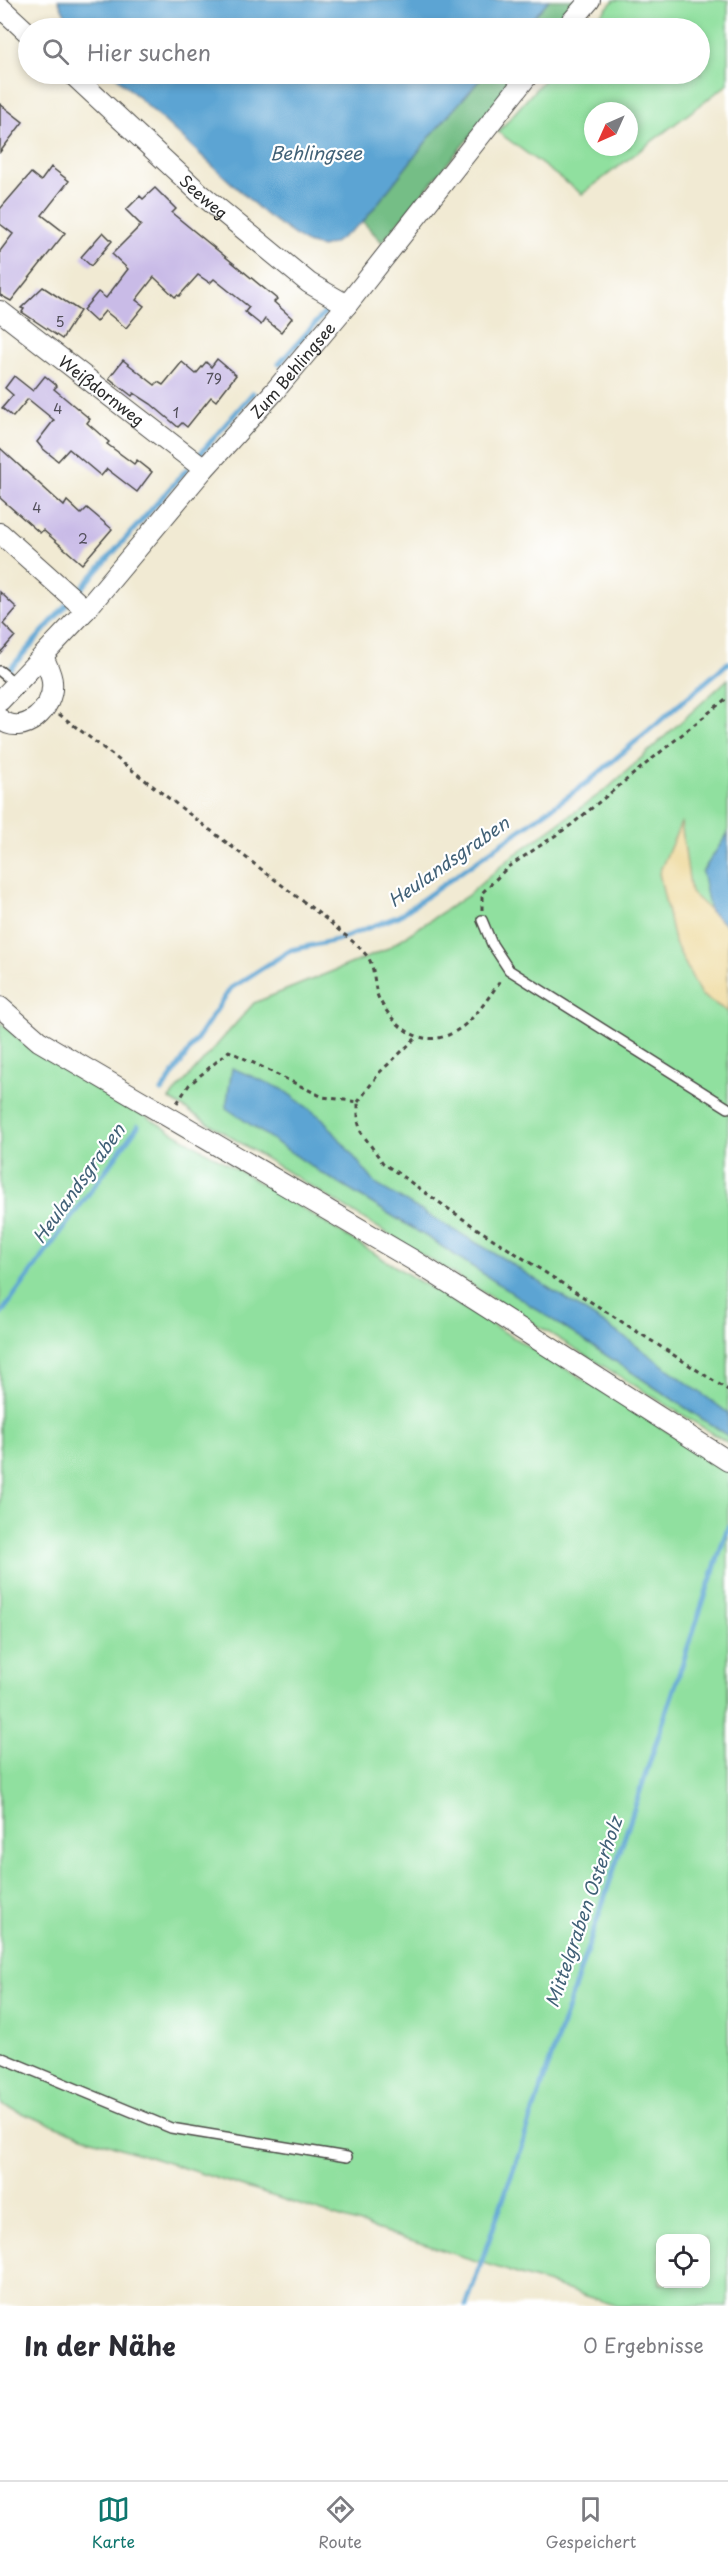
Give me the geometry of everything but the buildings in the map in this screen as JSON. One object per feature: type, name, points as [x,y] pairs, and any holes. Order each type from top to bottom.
[{"type":"street","points":[[575,18],[590,0]]},
{"type":"street","points":[[0,7],[18,24]]},
{"type":"street","name":"Seeweg","points":[[83,84],[202,195],[309,283],[347,305]]},
{"type":"street","name":"Zum Behlingsee","points":[[0,701],[86,610],[204,469],[273,393],[347,305],[521,84]]},
{"type":"street","name":"Weißdornweg","points":[[0,311],[204,469]]},
{"type":"street","points":[[0,533],[86,610]]},
{"type":"street","points":[[0,718],[6,723],[22,726],[39,716],[46,705],[52,681],[43,656]]},
{"type":"street","points":[[0,1007],[39,1041],[413,1260],[728,1461]]},
{"type":"lane","points":[[0,671],[16,684]]},
{"type":"lane","points":[[482,920],[492,944],[509,970],[728,1108]]},
{"type":"lane","points":[[0,2057],[171,2128],[347,2157]]},
{"type":"path","points":[[482,920],[482,893],[508,867],[571,825],[728,697]]},
{"type":"path","points":[[46,705],[330,922],[369,957],[379,998],[397,1023],[416,1038],[430,1039],[451,1034],[471,1019],[509,970]]},
{"type":"path","points":[[416,1038],[380,1072],[358,1102],[358,1121],[361,1132],[383,1163],[476,1228],[728,1390]]},
{"type":"path","points":[[168,1117],[189,1085],[229,1051],[323,1097],[358,1102]]},
{"type":"green space","points":[[549,0],[583,0],[568,18],[533,18]]},
{"type":"green space","points":[[614,0],[728,0],[728,84],[638,152],[638,102],[584,102],[584,156],[632,156],[582,194],[498,132],[540,84],[710,84],[710,18],[598,18]]},
{"type":"green space","points":[[476,84],[514,84],[382,242],[363,222],[433,133]]},
{"type":"green space","points":[[728,679],[728,1443],[169,1099],[254,1003],[385,950],[467,896],[510,858],[608,788]]},
{"type":"green space","points":[[0,1022],[30,1049],[279,1194],[412,1277],[633,1409],[728,1471],[728,2306],[618,2306],[80,2135],[0,2105]]},
{"type":"sand","points":[[681,823],[691,893],[728,927],[728,1012],[701,995],[674,941],[659,873]]},
{"type":"water","points":[[58,0],[549,0],[533,18],[67,18]]},
{"type":"water","name":"Behlingsee","points":[[124,84],[476,84],[433,133],[363,222],[334,243],[322,247],[306,243],[265,214]]},
{"type":"water","points":[[728,833],[728,927],[710,911],[702,872]]},
{"type":"water","points":[[232,1068],[282,1089],[323,1119],[377,1185],[504,1259],[626,1338],[728,1413],[728,1436],[432,1240],[320,1172],[226,1108]]},
{"type":"waterway","points":[[279,364],[329,308]]},
{"type":"waterway","points":[[199,455],[253,393]]},
{"type":"waterway","points":[[81,589],[187,469]]},
{"type":"waterway","points":[[11,668],[66,605]]},
{"type":"waterway","name":"Heulandsgraben","points":[[162,1091],[231,988],[291,950],[337,940],[399,916],[588,782],[728,663]]},
{"type":"waterway","name":"Heulandsgraben","points":[[0,1315],[138,1126]]},
{"type":"waterway","name":"Mittelgraben Osterholz","points":[[466,2306],[728,1527]]}]
